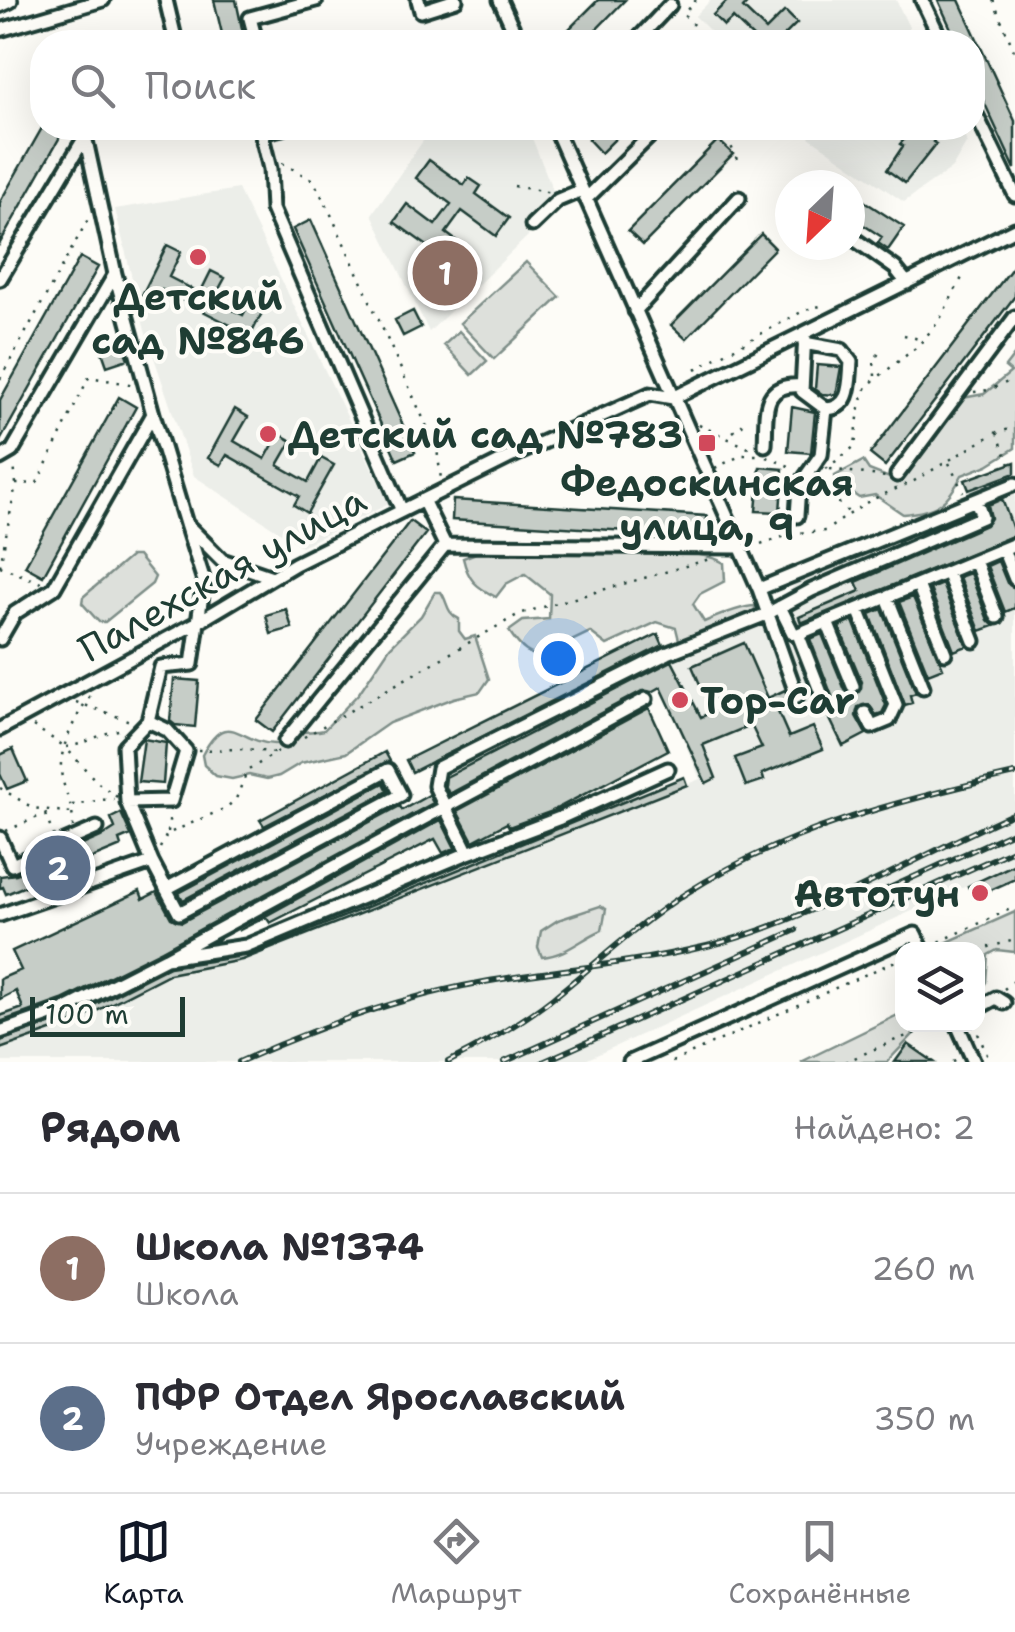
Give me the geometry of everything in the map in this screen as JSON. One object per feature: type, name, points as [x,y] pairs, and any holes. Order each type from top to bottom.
[{"type":"main road","points":[[0,4],[9,0]]},
{"type":"street","points":[[0,30],[103,0]]},
{"type":"street","points":[[166,0],[173,30]]},
{"type":"street","points":[[253,30],[250,18],[316,0]]},
{"type":"street","points":[[418,0],[421,11],[456,0]]},
{"type":"street","points":[[500,0],[514,30]]},
{"type":"street","points":[[922,0],[936,30]]},
{"type":"street","points":[[646,30],[670,5]]},
{"type":"street","points":[[985,133],[1015,195]]},
{"type":"street","points":[[0,279],[81,140]]},
{"type":"street","points":[[87,140],[115,274],[204,581],[192,664],[161,667],[147,724],[124,746],[128,802],[152,862],[166,889],[179,914],[402,795],[388,770],[166,889]]},
{"type":"street","points":[[263,140],[272,209],[402,511]]},
{"type":"street","points":[[560,140],[759,589],[798,696]]},
{"type":"street","points":[[532,224],[558,200],[584,194],[645,140]]},
{"type":"street","points":[[635,312],[739,198]]},
{"type":"street","name":"Палехская улица","points":[[0,729],[198,622],[272,577],[442,490],[650,394],[674,398],[805,338],[1015,229]]},
{"type":"street","points":[[865,247],[907,283]]},
{"type":"street","points":[[0,458],[12,451],[115,274]]},
{"type":"street","points":[[898,475],[1015,317]]},
{"type":"street","points":[[805,338],[842,350],[852,362],[847,398],[841,406],[826,409],[808,397],[801,386],[805,338]]},
{"type":"street","points":[[765,444],[772,393],[784,385],[801,386]]},
{"type":"street","points":[[797,516],[800,486],[821,455],[826,409]]},
{"type":"street","points":[[0,639],[15,613],[54,588],[153,414]]},
{"type":"street","points":[[759,589],[1015,481]]},
{"type":"street","points":[[424,500],[445,544]]},
{"type":"street","points":[[468,853],[435,786],[438,768],[668,653],[767,614],[812,590],[982,518],[972,502]]},
{"type":"street","points":[[186,524],[222,560],[272,577]]},
{"type":"street","points":[[445,544],[739,548]]},
{"type":"street","points":[[285,741],[445,544]]},
{"type":"street","points":[[780,607],[793,633],[798,634],[1009,546],[1015,580]]},
{"type":"street","points":[[975,561],[997,617]]},
{"type":"street","points":[[946,572],[974,641]]},
{"type":"street","points":[[918,584],[945,653]]},
{"type":"street","points":[[887,597],[924,687]]},
{"type":"street","points":[[858,610],[896,705],[889,720],[872,727],[865,713]]},
{"type":"street","points":[[827,622],[853,686]]},
{"type":"street","points":[[798,634],[823,698]]},
{"type":"street","points":[[0,1032],[66,1009],[166,958],[646,699]]},
{"type":"street","points":[[128,802],[171,801],[186,751],[167,730],[147,724]]},
{"type":"street","points":[[166,958],[246,946],[560,818],[668,769]]},
{"type":"street","points":[[0,836],[12,865],[97,828]]},
{"type":"street","points":[[0,915],[152,862]]},
{"type":"street","points":[[897,942],[915,934],[918,942]]},
{"type":"street","points":[[630,1062],[895,943]]},
{"type":"street","points":[[985,1005],[1000,1000]]},
{"type":"street","points":[[961,1032],[974,1062]]},
{"type":"path","points":[[696,0],[683,14],[697,30]]},
{"type":"path","points":[[993,0],[1015,53]]},
{"type":"path","points":[[730,140],[740,164]]},
{"type":"path","points":[[267,155],[313,180],[321,195],[437,449],[442,490]]},
{"type":"path","points":[[514,186],[555,194]]},
{"type":"path","points":[[0,379],[98,202]]},
{"type":"path","points":[[898,475],[885,477],[826,468],[855,446],[862,397],[875,377],[905,359],[923,340],[939,321],[964,274]]},
{"type":"path","points":[[696,369],[804,310],[824,305]]},
{"type":"path","points":[[904,335],[923,340]]},
{"type":"path","points":[[875,377],[874,360],[882,349]]},
{"type":"path","points":[[16,484],[37,483],[89,376],[146,388]]},
{"type":"path","points":[[958,393],[989,390],[1015,379]]},
{"type":"path","points":[[683,420],[720,432],[766,456],[742,455],[706,472]]},
{"type":"path","points":[[733,432],[746,422]]},
{"type":"path","points":[[168,834],[226,808],[236,799],[247,770],[519,614],[739,548],[795,533],[825,531],[869,502],[997,432],[1015,428]]},
{"type":"path","points":[[997,432],[1015,481]]},
{"type":"path","points":[[12,451],[16,484],[0,566],[54,588]]},
{"type":"path","points":[[948,462],[972,502]]},
{"type":"path","points":[[72,838],[74,813],[61,770],[65,747],[96,687]]},
{"type":"path","points":[[73,701],[147,724]]},
{"type":"path","points":[[31,724],[65,747],[97,782],[119,799],[96,798],[72,805]]},
{"type":"path","points":[[65,747],[78,746],[106,730],[147,724]]},
{"type":"path","points":[[186,751],[248,749],[276,754]]},
{"type":"path","points":[[0,788],[33,808],[74,813]]},
{"type":"path","points":[[152,862],[168,834],[171,801]]},
{"type":"path","points":[[0,836],[50,811]]},
{"type":"path","points":[[44,814],[58,845]]},
{"type":"path","points":[[939,942],[1015,907]]},
{"type":"path","points":[[986,949],[1015,940]]},
{"type":"path","points":[[672,1062],[895,961]]},
{"type":"path","points":[[1000,1000],[1013,981],[1006,976]]},
{"type":"path","points":[[845,1062],[918,1032]]},
{"type":"path","points":[[977,1032],[990,1062]]},
{"type":"shaded area","points":[[711,0],[896,0],[910,30],[709,30],[695,16]]},
{"type":"shaded area","points":[[424,140],[533,140],[559,206],[429,332],[372,214]]},
{"type":"shaded area","points":[[813,140],[966,140],[952,168],[904,202],[865,175],[865,170],[857,170]]},
{"type":"shaded area","points":[[238,189],[389,504],[301,546],[194,476],[145,331],[115,209]]},
{"type":"shaded area","points":[[526,262],[560,297],[494,359],[460,323]]},
{"type":"shaded area","points":[[459,331],[487,361],[472,375],[444,345]]},
{"type":"shaded area","points":[[1015,354],[1015,448],[962,475],[940,504],[903,514],[875,495],[859,498],[836,482],[835,476],[863,461],[869,470],[892,479],[897,477],[931,444],[963,398],[984,394],[1011,372],[1005,367]]},
{"type":"shaded area","points":[[1015,460],[1015,864],[581,1062],[0,1062],[0,1049],[71,1024],[169,974],[243,960],[700,779],[664,693],[680,677],[671,660],[782,619],[780,601],[800,579],[972,505],[965,480]]},
{"type":"shaded area","points":[[634,550],[703,555],[724,563],[725,581],[700,594],[693,604],[704,622],[750,606],[755,606],[755,616],[681,648],[676,628],[657,622],[607,645],[590,632],[561,646],[550,657],[536,656],[521,647],[509,631],[523,621],[549,619],[550,594],[525,574],[506,584],[496,597],[474,582],[463,558],[476,553]]},
{"type":"shaded area","points":[[131,556],[138,556],[155,577],[152,584],[105,622],[99,622],[82,603],[83,597]]},
{"type":"shaded area","points":[[435,592],[441,592],[449,610],[459,619],[459,631],[465,639],[475,636],[489,679],[480,692],[389,723],[346,753],[301,763],[279,776],[232,779],[216,776],[204,765],[202,755],[219,732],[234,731],[274,744],[302,732],[324,730],[359,693],[390,647],[421,616]]},
{"type":"shaded area","points":[[600,906],[606,909],[602,930],[566,950],[542,957],[538,947],[541,931],[558,920]]},
{"type":"shaded area","points":[[1015,912],[1015,952],[997,950],[988,955],[985,984],[985,942],[948,942]]},
{"type":"shaded area","points":[[895,1016],[895,1032],[915,1032],[887,1062],[801,1062]]},
{"type":"building","points":[[214,0],[236,0],[242,30],[221,30]]},
{"type":"building","points":[[598,0],[625,0],[596,30],[568,30]]},
{"type":"building","points":[[728,0],[750,0],[743,8],[766,30],[746,30],[733,18],[724,26],[713,15]]},
{"type":"building","points":[[938,0],[959,0],[973,30],[952,30]]},
{"type":"building","points":[[785,11],[797,23],[790,30],[766,30]]},
{"type":"building","points":[[985,56],[1015,121],[1015,169],[985,104]]},
{"type":"building","points":[[35,140],[58,140],[0,243],[0,202]]},
{"type":"building","points":[[589,140],[614,140],[601,153]]},
{"type":"building","points":[[718,140],[733,154],[643,245],[628,231]]},
{"type":"building","points":[[904,140],[934,140],[936,144],[905,183],[887,170],[903,146],[900,144]]},
{"type":"building","points":[[429,160],[464,185],[469,178],[481,186],[476,194],[509,218],[496,236],[462,211],[446,233],[474,254],[462,271],[394,222],[407,204],[435,225],[451,204],[416,178]]},
{"type":"building","points":[[865,202],[904,227],[888,250],[878,243],[882,237],[865,226]]},
{"type":"building","points":[[311,220],[415,452],[397,460],[293,229]]},
{"type":"building","points":[[761,234],[775,248],[686,339],[671,325]]},
{"type":"building","points":[[167,245],[181,252],[169,277],[200,293],[211,271],[225,278],[213,300],[243,315],[255,292],[269,299],[244,348],[230,341],[236,328],[162,290],[156,302],[142,295]]},
{"type":"building","points":[[80,257],[98,267],[0,441],[0,400]]},
{"type":"building","points":[[1015,264],[1015,296],[885,466],[870,454]]},
{"type":"building","points":[[413,311],[421,327],[403,336],[395,320]]},
{"type":"building","points":[[121,340],[128,359],[107,366],[100,346]]},
{"type":"building","points":[[817,365],[841,367],[836,395],[815,389]]},
{"type":"building","points":[[119,397],[136,407],[43,576],[25,566]]},
{"type":"building","points":[[792,407],[815,412],[811,453],[788,451]]},
{"type":"building","points":[[235,409],[248,417],[234,441],[265,459],[279,434],[292,441],[278,465],[308,482],[321,458],[334,465],[307,513],[294,505],[299,496],[227,455],[221,465],[208,458]]},
{"type":"building","points":[[1015,462],[1015,473],[969,490],[965,480]]},
{"type":"building","points":[[760,467],[783,469],[780,512],[756,511]]},
{"type":"building","points":[[1002,499],[1015,535],[801,623],[799,617],[860,591],[856,582],[986,525],[991,518],[988,505]]},
{"type":"building","points":[[453,500],[707,516],[706,536],[452,520]]},
{"type":"building","points":[[410,521],[426,533],[272,732],[256,720]]},
{"type":"building","points":[[998,561],[1007,583],[1015,588],[1015,608],[1005,612],[987,566]]},
{"type":"building","points":[[970,573],[994,626],[980,631],[959,577]]},
{"type":"building","points":[[942,584],[967,646],[954,651],[930,589]]},
{"type":"building","points":[[913,597],[943,668],[928,674],[899,602]]},
{"type":"building","points":[[286,609],[292,628],[271,634],[266,615]]},
{"type":"building","points":[[882,609],[916,693],[910,695],[912,703],[905,705],[870,614]]},
{"type":"building","points":[[853,621],[886,705],[876,715],[869,705],[858,707],[856,716],[866,734],[843,746],[827,713],[835,710],[832,696],[810,639],[822,634],[845,690],[857,694],[862,682],[839,627]]},
{"type":"building","points":[[658,634],[663,645],[412,772],[406,760]]},
{"type":"building","points":[[744,643],[768,698],[785,690],[792,706],[778,712],[789,737],[813,727],[823,749],[762,774],[764,780],[746,786],[735,758],[762,748],[751,725],[703,745],[716,778],[706,783],[661,687],[652,692],[642,691],[449,794],[446,777],[672,661],[701,717],[712,712],[692,666]]},
{"type":"building","points":[[174,679],[199,681],[195,727],[170,721]]},
{"type":"building","points":[[649,708],[668,750],[550,812],[509,827],[507,823],[473,841],[457,811]]},
{"type":"building","points":[[144,739],[166,743],[163,784],[138,782]]},
{"type":"building","points":[[13,749],[27,781],[7,789],[0,774],[0,755]]},
{"type":"building","points":[[385,752],[390,761],[264,826],[260,820]]},
{"type":"building","points":[[684,777],[687,785],[242,960],[169,974],[71,1024],[0,1049],[0,1041],[70,1017],[169,967],[250,955]]},
{"type":"building","points":[[384,783],[388,791],[183,900],[179,893]]},
{"type":"building","points":[[429,795],[433,803],[162,950],[62,1000],[0,1022],[0,1016],[23,1008],[16,991],[0,999],[0,979],[21,970],[12,951],[140,891],[143,899],[157,892],[171,918],[182,922],[400,806],[402,810]]},
{"type":"building","points":[[121,813],[131,835],[119,840],[121,846],[6,894],[0,888],[0,876],[16,874],[101,837],[115,828],[111,818]]},
{"type":"building","points":[[441,820],[455,848],[443,853],[435,839],[270,923],[266,917],[238,931]]},
{"type":"building","points":[[1015,864],[1015,879],[973,898],[968,886]]},
{"type":"building","points":[[908,1044],[934,1062],[895,1062]]},
{"type":"railway","points":[[448,1062],[528,1016],[651,918],[723,871],[845,819],[1015,774]]},
{"type":"railway","points":[[239,1062],[328,1025],[421,996],[723,942],[834,900],[1015,813]]},
{"type":"railway","points":[[883,891],[1015,831]]},
{"type":"railway","points":[[543,1062],[1015,849]]},
{"type":"railway","points":[[504,1062],[796,930]]},
{"type":"place","name":"Детский сад №846","points":[[198,257]]},
{"type":"place","name":"Школа №1374","points":[[445,273]]},
{"type":"place","name":"Детский сад №783","points":[[268,434]]},
{"type":"place","name":"Федоскинская улица, 9","points":[[707,443]]},
{"type":"place","name":"Top-Car","points":[[680,700]]},
{"type":"place","name":"ПФР Отдел Ярославский","points":[[58,868]]},
{"type":"place","name":"Автотун","points":[[980,893]]}]
